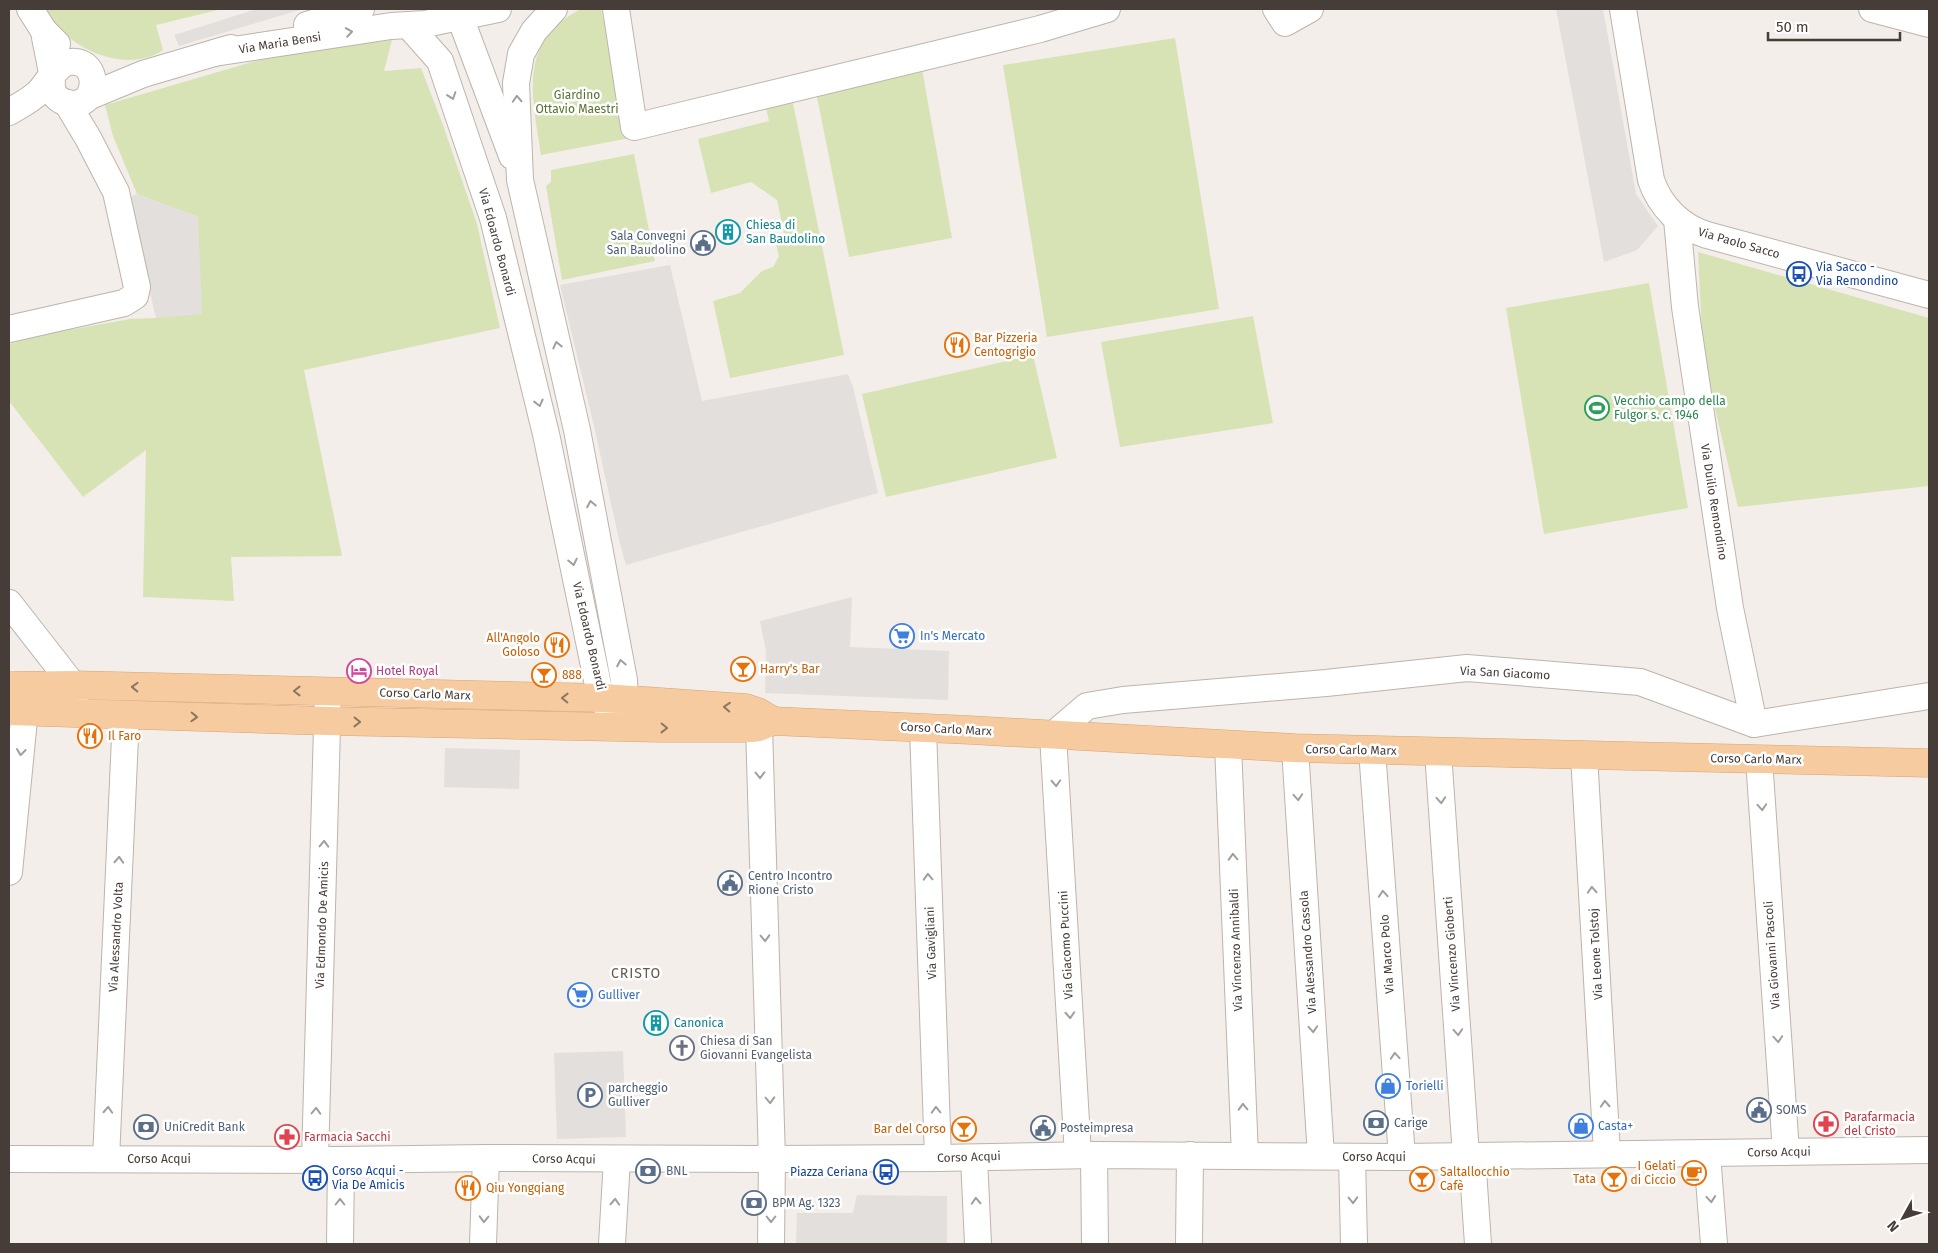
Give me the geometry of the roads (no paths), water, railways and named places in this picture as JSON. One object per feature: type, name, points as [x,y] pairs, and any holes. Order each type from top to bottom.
[{"type":"main road","name":"Corso Carlo Marx","points":[[17,699],[73,685],[614,699],[746,708],[758,712],[766,724]]},
{"type":"main road","name":"Corso Carlo Marx","points":[[17,699],[75,713],[126,715],[615,727],[705,728],[766,724],[923,728],[1295,748],[1929,762]]},
{"type":"street","points":[[30,9],[44,31],[90,71],[94,81],[93,87],[82,99],[62,101],[55,95],[44,31]]},
{"type":"street","name":"Via Maria Bensi","points":[[214,53],[361,9]]},
{"type":"street","name":"Via Maria Bensi","points":[[214,53],[391,26],[459,13],[498,9]]},
{"type":"street","name":"Via Edoardo Bonardi","points":[[520,180],[516,82],[521,54],[534,31],[554,9]]},
{"type":"street","points":[[616,9],[634,126],[1040,29],[1107,9]]},
{"type":"street","points":[[1276,9],[1285,22],[1310,9]]},
{"type":"street","name":"Via Paolo Sacco","points":[[1623,9],[1651,180],[1659,198],[1677,219],[1694,230],[1707,235],[1929,295]]},
{"type":"street","points":[[1872,9],[1929,24]]},
{"type":"street","name":"Via Edoardo Bonardi","points":[[459,13],[520,180],[577,430],[624,680],[614,699],[615,727]]},
{"type":"street","name":"Via Edoardo Bonardi","points":[[420,20],[440,61],[493,218],[546,434],[596,674],[614,699]]},
{"type":"street","points":[[9,123],[82,99],[143,74],[214,53]]},
{"type":"street","points":[[9,112],[31,98],[62,65],[80,64],[133,70],[143,74]]},
{"type":"street","points":[[9,329],[124,303],[135,296],[137,287],[116,192],[88,138],[90,130],[87,109],[82,99]]},
{"type":"street","name":"Via Duilio Remondino","points":[[1677,219],[1685,307],[1730,608],[1754,724]]},
{"type":"street","points":[[9,603],[73,685],[75,713]]},
{"type":"street","name":"Via San Giacomo","points":[[1053,735],[1087,706],[1122,700],[1326,683],[1467,668],[1640,682],[1754,724],[1929,696]]},
{"type":"street","name":"Via Edmondo De Amicis","points":[[315,1160],[328,691]]},
{"type":"street","points":[[9,872],[17,699]]},
{"type":"street","name":"Via Alessandro Volta","points":[[106,1159],[126,715]]},
{"type":"street","points":[[766,724],[772,1159],[771,1244]]},
{"type":"street","name":"Via Gavigliani","points":[[923,728],[938,1158]]},
{"type":"street","name":"Via Giacomo Puccini","points":[[1053,735],[1086,1155],[1095,1244]]},
{"type":"street","name":"Via Vincenzo Annibaldi","points":[[1228,745],[1245,1156]]},
{"type":"street","name":"Via Alessandro Cassola","points":[[1295,748],[1321,1156]]},
{"type":"street","name":"Via Marco Polo","points":[[1372,750],[1402,1157]]},
{"type":"street","name":"Via Vincenzo Gioberti","points":[[1438,752],[1469,1156],[1478,1244]]},
{"type":"street","name":"Via Leone Tolstoj","points":[[1584,755],[1608,1153]]},
{"type":"street","name":"Via Giovanni Pascoli","points":[[1759,759],[1786,1152]]},
{"type":"street","name":"Corso Acqui","points":[[9,1159],[772,1159],[974,1158],[1086,1155],[1402,1157],[1929,1150]]},
{"type":"street","points":[[1707,1154],[1714,1244]]},
{"type":"street","points":[[1189,1244],[1190,1155]]},
{"type":"street","points":[[1352,1157],[1354,1244]]},
{"type":"street","points":[[483,1244],[486,1158]]},
{"type":"street","points":[[974,1158],[978,1244]]},
{"type":"street","points":[[612,1244],[617,1159]]},
{"type":"street","points":[[340,1244],[341,1160]]},
{"type":"place","name":"Chiesa di San Baudolino","points":[[728,232]]},
{"type":"place","name":"Sala Convegni San Baudolino","points":[[703,243]]},
{"type":"place","name":"Via Sacco - Via Remondino","points":[[1799,274]]},
{"type":"place","name":"Bar Pizzeria Centogrigio","points":[[957,345]]},
{"type":"place","name":"Vecchio campo della Fulgor s. c. 1946","points":[[1597,408]]},
{"type":"place","name":"In's Mercato","points":[[902,636]]},
{"type":"place","name":"All'Angolo Goloso","points":[[557,645]]},
{"type":"place","name":"Harry's Bar","points":[[743,669]]},
{"type":"place","name":"Hotel Royal","points":[[359,671]]},
{"type":"place","name":"888","points":[[544,675]]},
{"type":"place","name":"Il Faro","points":[[90,736]]},
{"type":"place","name":"Centro Incontro Rione Cristo","points":[[730,883]]},
{"type":"place","name":"Gulliver","points":[[580,995]]},
{"type":"place","name":"Canonica","points":[[656,1023]]},
{"type":"place","name":"Chiesa di San Giovanni Evangelista","points":[[682,1048]]},
{"type":"place","name":"Torielli","points":[[1388,1086]]},
{"type":"place","name":"parcheggio Gulliver","points":[[590,1095]]},
{"type":"place","name":"SOMS","points":[[1759,1110]]},
{"type":"place","name":"Carige","points":[[1376,1123]]},
{"type":"place","name":"Parafarmacia del Cristo","points":[[1826,1124]]},
{"type":"place","name":"Casta+","points":[[1581,1126]]},
{"type":"place","name":"UniCredit Bank","points":[[146,1127]]},
{"type":"place","name":"Posteimpresa","points":[[1043,1128]]},
{"type":"place","name":"Bar del Corso","points":[[964,1129]]},
{"type":"place","name":"Farmacia Sacchi","points":[[287,1137]]},
{"type":"place","name":"BNL","points":[[648,1171]]},
{"type":"place","name":"Piazza Ceriana","points":[[886,1172]]},
{"type":"place","name":"I Gelati di Ciccio","points":[[1694,1173]]},
{"type":"place","name":"Corso Acqui - Via De Amicis","points":[[315,1178]]},
{"type":"place","name":"Saltallocchio Cafè","points":[[1422,1179]]},
{"type":"place","name":"Tata","points":[[1614,1179]]},
{"type":"place","name":"Qiu Yongqiang","points":[[468,1188]]},
{"type":"place","name":"BPM Ag. 1323","points":[[754,1203]]},
{"type":"district","name":"CRISTO","points":[[636,973]]},
{"type":"park label","name":"Giardino Ottavio Maestri","points":[[577,102]]}]
